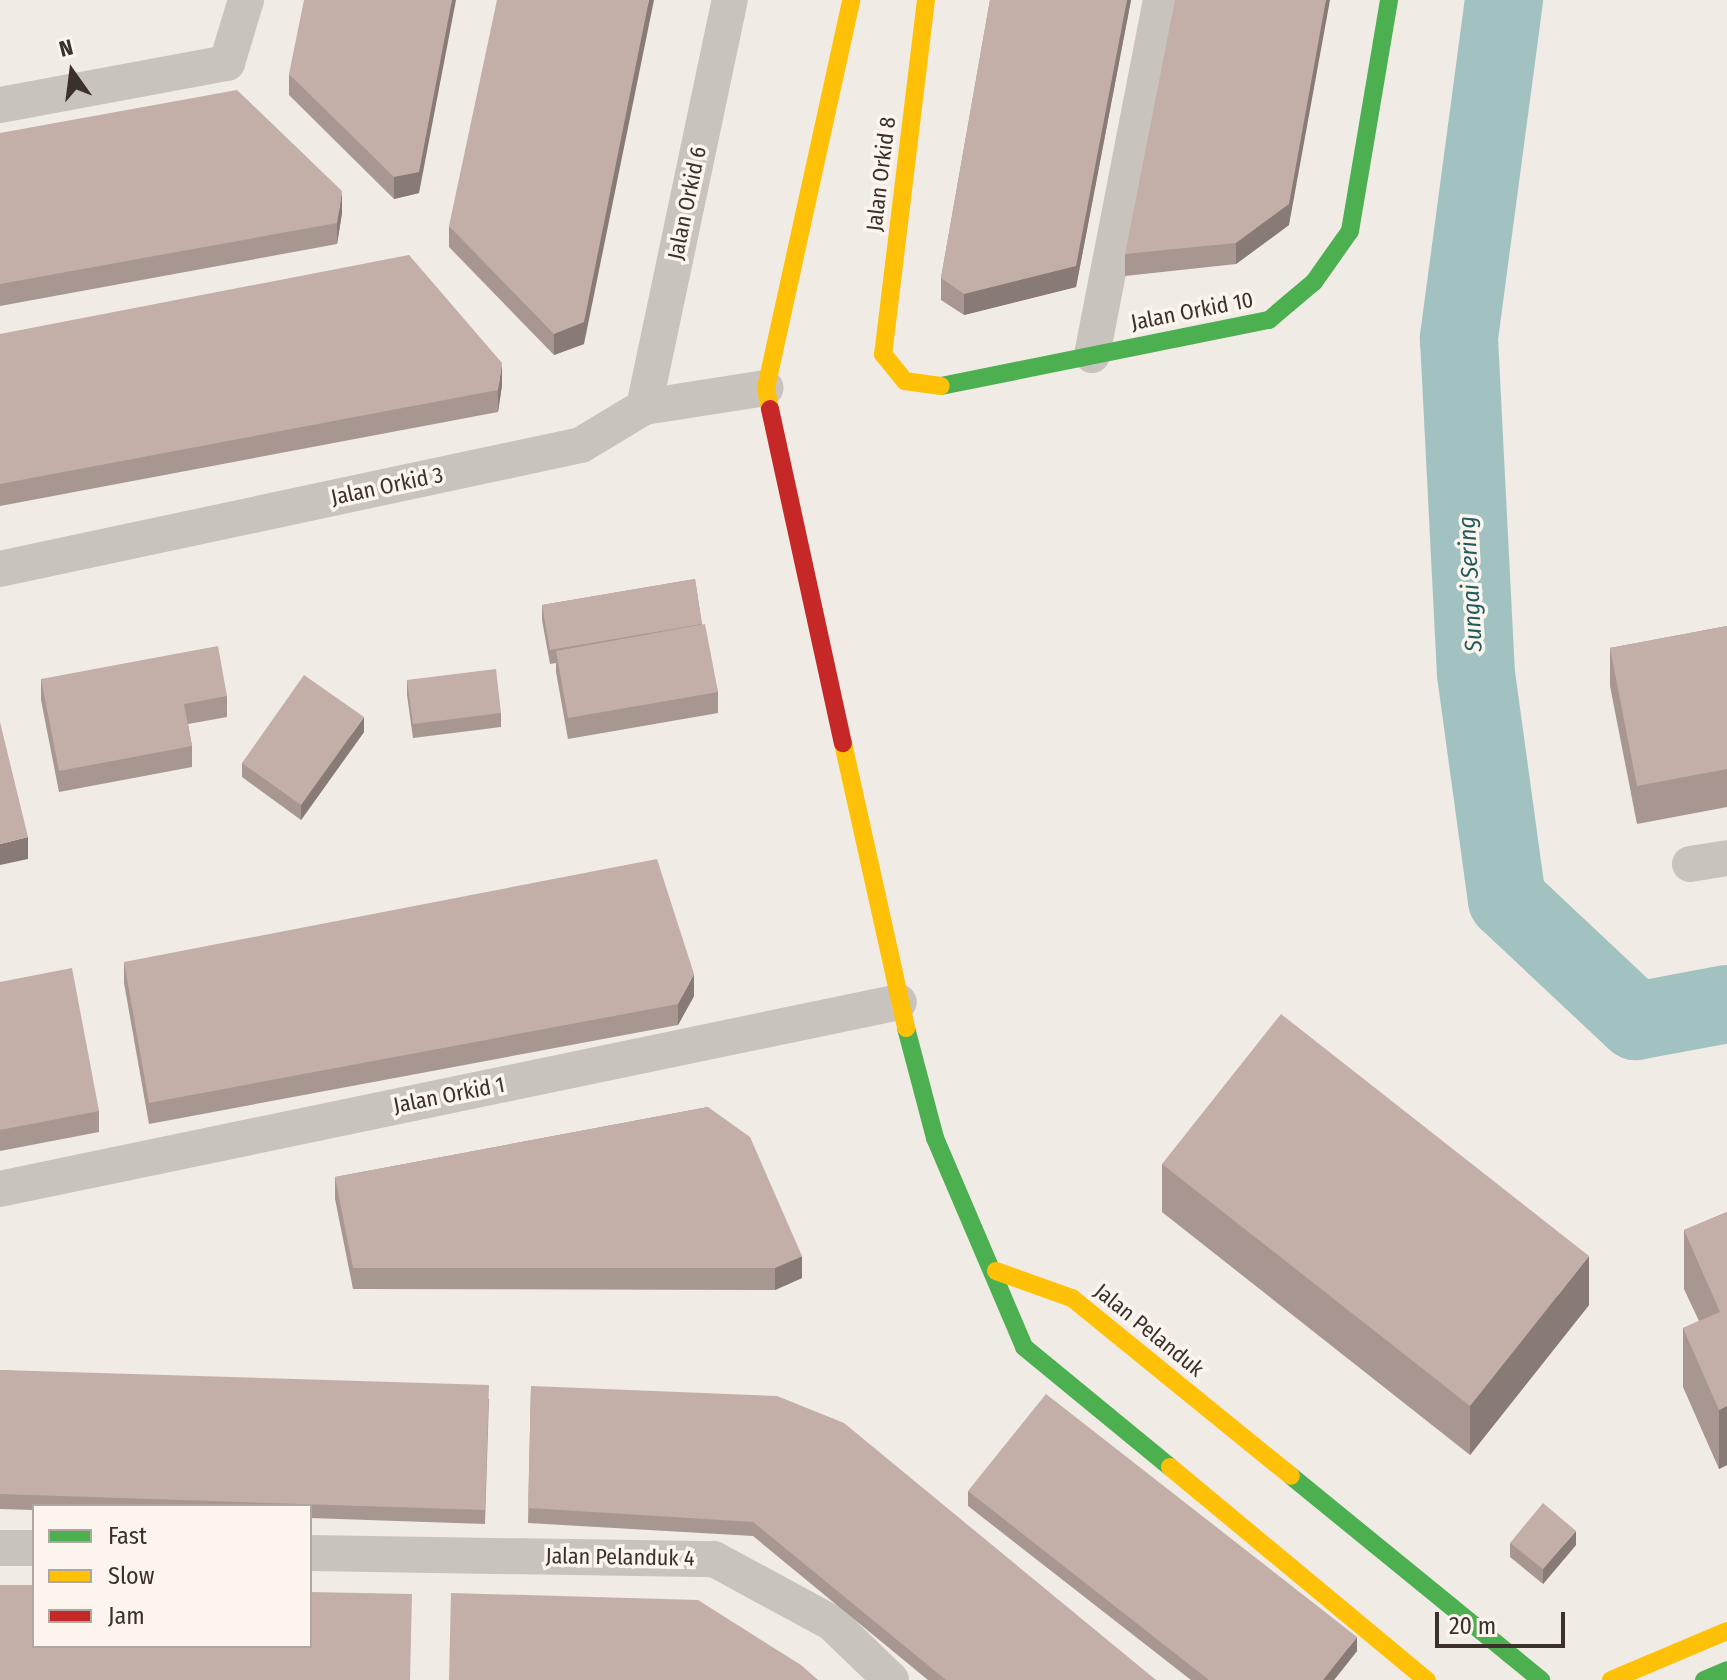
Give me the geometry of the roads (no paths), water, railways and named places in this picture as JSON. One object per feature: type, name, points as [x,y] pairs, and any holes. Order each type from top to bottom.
[{"type":"street","points":[[0,105],[227,63],[246,0]]},
{"type":"street","name":"Jalan Orkid 6","points":[[644,407],[730,0]]},
{"type":"street","points":[[851,0],[766,388],[899,1002],[935,1138],[996,1271],[1024,1347],[1427,1680]]},
{"type":"street","name":"Jalan Orkid 8","points":[[883,354],[926,0]]},
{"type":"street","points":[[1092,355],[1161,0]]},
{"type":"street","name":"Jalan Orkid 10","points":[[883,354],[905,381],[937,387],[1269,320],[1314,282],[1350,231],[1389,0]]},
{"type":"street","name":"Jalan Orkid 3","points":[[0,569],[581,445],[644,407],[766,388]]},
{"type":"street","points":[[1690,864],[1727,858]]},
{"type":"street","name":"Jalan Orkid 1","points":[[0,1189],[899,1002]]},
{"type":"street","name":"Jalan Pelanduk","points":[[996,1271],[1072,1298],[1541,1680]]},
{"type":"street","points":[[0,1548],[32,1548]]},
{"type":"street","name":"Jalan Pelanduk 4","points":[[312,1553],[714,1559],[832,1623],[891,1680]]},
{"type":"street","points":[[1611,1680],[1727,1631]]},
{"type":"street","points":[[1704,1680],[1727,1670]]},
{"type":"waterway","name":"Sungai Sering","points":[[1504,0],[1459,339],[1476,674],[1507,900],[1636,1021],[1727,1004]]}]
